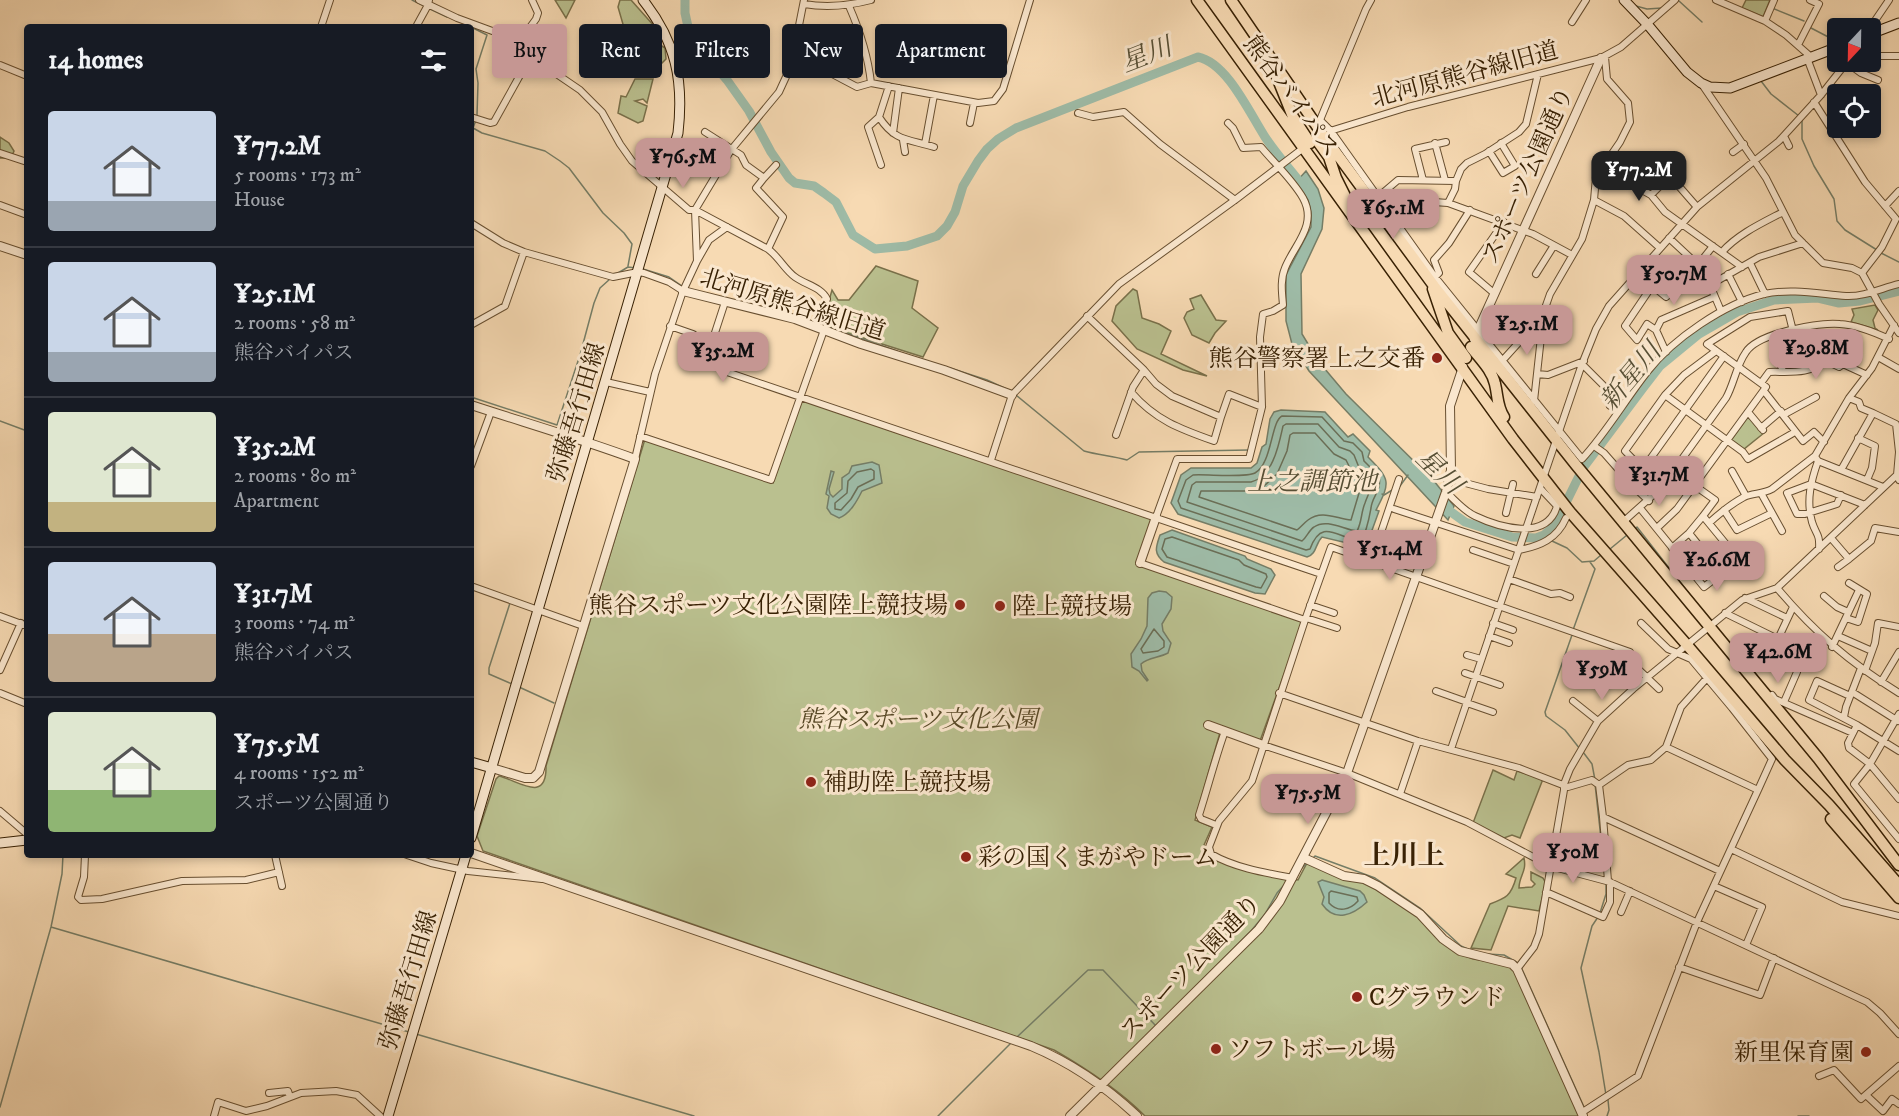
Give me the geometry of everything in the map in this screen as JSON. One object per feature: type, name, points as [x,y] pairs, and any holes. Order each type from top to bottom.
[{"type":"highway","name":"熊谷バイパス","points":[[1197,0],[1317,139],[1434,282],[1475,339],[1558,436],[1587,479],[1818,758],[1897,862]]},
{"type":"highway","name":"熊谷バイパス","points":[[1231,0],[1265,50],[1293,117],[1317,139],[1357,222],[1465,363],[1542,483],[1560,501],[1568,515],[1605,552],[1687,645],[1785,760],[1829,805],[1899,885]]},
{"type":"highway","points":[[1317,139],[1329,157],[1336,178],[1354,211],[1357,222]]},
{"type":"highway","points":[[1434,282],[1433,291],[1448,333],[1465,363]]},
{"type":"highway","points":[[1475,339],[1496,384],[1500,412],[1517,437],[1517,444]]},
{"type":"highway","points":[[1785,760],[1825,812],[1899,898]]},
{"type":"main road","name":"弥藤吾行田線","points":[[474,828],[678,132],[680,87],[675,61],[666,34],[643,0]]},
{"type":"main road","points":[[1624,0],[1648,24],[1687,72],[1710,87],[1730,88],[1827,51]]},
{"type":"main road","points":[[1881,30],[1899,23]]},
{"type":"main road","points":[[474,763],[492,768]]},
{"type":"main road","points":[[0,843],[24,840]]},
{"type":"main road","name":"弥藤吾行田線","points":[[388,1116],[465,858]]},
{"type":"street","points":[[322,24],[330,0]]},
{"type":"street","points":[[419,0],[473,24]]},
{"type":"street","points":[[532,0],[538,13],[532,24]]},
{"type":"street","points":[[799,24],[804,2],[823,7],[849,6],[872,0]]},
{"type":"street","points":[[840,78],[857,87],[872,83],[974,103],[994,102],[1003,89],[1030,0]]},
{"type":"street","points":[[1371,0],[1320,120],[1317,139],[1377,197],[1434,282],[1439,273],[1434,260],[1449,243],[1470,210]]},
{"type":"street","points":[[1572,22],[1586,0]]},
{"type":"street","name":"北河原熊谷線旧道","points":[[1279,165],[1317,139],[1408,107],[1603,58],[1621,47],[1675,0]]},
{"type":"street","points":[[1716,0],[1765,21],[1798,45],[1809,57],[1821,95]]},
{"type":"street","points":[[1765,21],[1774,0]]},
{"type":"street","points":[[1798,45],[1819,4],[1810,0]]},
{"type":"street","points":[[1877,18],[1889,0]]},
{"type":"street","points":[[418,24],[428,3]]},
{"type":"street","points":[[849,6],[861,34],[872,83]]},
{"type":"street","points":[[474,24],[492,31]]},
{"type":"street","points":[[1881,56],[1899,56]]},
{"type":"street","points":[[1502,361],[1544,311],[1550,294],[1582,239],[1594,200],[1594,185],[1602,168],[1620,142],[1629,122],[1628,104],[1607,79],[1603,58]]},
{"type":"street","name":"スポーツ公園通り","points":[[1070,1116],[1259,929],[1275,910],[1347,773],[1450,479],[1450,406],[1465,363],[1603,58]]},
{"type":"street","points":[[0,65],[24,75]]},
{"type":"street","points":[[1451,749],[1583,363],[1602,318],[1697,207],[1784,136],[1838,72]]},
{"type":"street","points":[[1860,72],[1878,80]]},
{"type":"street","points":[[1448,202],[1461,169],[1467,163],[1518,132],[1526,124],[1538,74]]},
{"type":"street","points":[[474,116],[490,123],[494,122],[518,78]]},
{"type":"street","points":[[563,78],[580,90],[602,112],[632,161],[689,210],[694,210],[768,249],[777,255],[794,276],[824,292],[827,299],[801,396],[771,480],[640,436]]},
{"type":"street","points":[[697,261],[694,210],[731,150],[779,92],[785,78]]},
{"type":"street","points":[[1701,83],[1755,159],[1795,235],[1823,263],[1852,268],[1862,273],[1879,304],[1897,325],[1899,333]]},
{"type":"street","points":[[881,165],[868,127],[879,117],[889,86]]},
{"type":"street","points":[[893,133],[899,88]]},
{"type":"street","points":[[926,144],[934,95]]},
{"type":"street","points":[[1814,102],[1865,182],[1898,218],[1882,247],[1862,273]]},
{"type":"street","points":[[970,123],[974,103]]},
{"type":"street","points":[[1078,112],[1093,117],[1124,112],[1160,144],[1235,200]]},
{"type":"street","points":[[879,117],[893,133],[903,140],[934,147]]},
{"type":"street","points":[[1228,123],[1243,148],[1261,147],[1279,165],[1303,199],[1308,220],[1305,231],[1285,267],[1282,279],[1283,305],[1263,314],[1260,337],[1262,407],[1249,459],[1178,459],[1140,563],[1337,628]]},
{"type":"street","points":[[705,132],[741,155],[746,165],[764,178]]},
{"type":"street","points":[[1784,136],[1789,146]]},
{"type":"street","points":[[903,140],[905,152]]},
{"type":"street","points":[[1423,180],[1415,149],[1446,142]]},
{"type":"street","points":[[1435,143],[1445,180]]},
{"type":"street","points":[[1489,151],[1503,173],[1515,166],[1501,143]]},
{"type":"street","points":[[1733,152],[1744,144]]},
{"type":"street","points":[[0,153],[24,161]]},
{"type":"street","points":[[768,249],[783,217],[756,188],[776,165]]},
{"type":"street","points":[[990,460],[1012,394],[1087,316],[1126,277],[1235,200],[1279,165]]},
{"type":"street","points":[[1602,168],[1651,195],[1665,212],[1742,267]]},
{"type":"street","points":[[1651,195],[1670,176],[1697,207]]},
{"type":"street","points":[[1377,197],[1398,180],[1456,181]]},
{"type":"street","points":[[1885,206],[1899,191]]},
{"type":"street","points":[[1594,200],[1624,216],[1660,248]]},
{"type":"street","points":[[1388,213],[1420,201],[1448,202],[1524,230],[1572,255]]},
{"type":"street","points":[[0,205],[24,214]]},
{"type":"street","points":[[1722,252],[1728,245],[1755,227],[1783,212]]},
{"type":"street","points":[[1495,294],[1469,272],[1504,222]]},
{"type":"street","points":[[474,225],[503,243],[524,252],[613,277],[638,272],[669,282],[683,291],[709,240],[728,227]]},
{"type":"street","points":[[1669,238],[1698,264],[1713,246]]},
{"type":"street","points":[[1710,285],[1759,257],[1803,243]]},
{"type":"street","points":[[0,246],[24,254]]},
{"type":"street","points":[[1536,274],[1554,246]]},
{"type":"street","points":[[474,323],[505,306],[524,252]]},
{"type":"street","points":[[1750,262],[1764,294]]},
{"type":"street","points":[[1638,274],[1666,297],[1675,289],[1700,275],[1710,285],[1721,311]]},
{"type":"street","points":[[1728,274],[1742,302]]},
{"type":"street","points":[[1475,339],[1502,361],[1558,436],[1582,459],[1594,446],[1648,371],[1666,352],[1721,311],[1764,294],[1802,291],[1858,296],[1899,284]]},
{"type":"street","points":[[1652,286],[1625,326],[1637,340],[1647,324],[1656,330],[1666,352]]},
{"type":"street","name":"北河原熊谷線旧道","points":[[492,768],[525,778],[533,778],[539,772],[634,459],[650,392],[683,291],[795,320],[1012,394]]},
{"type":"street","points":[[1656,330],[1661,320],[1714,297]]},
{"type":"street","points":[[710,348],[726,302]]},
{"type":"street","points":[[1534,401],[1541,337],[1546,322],[1544,311]]},
{"type":"street","points":[[1657,528],[1677,509],[1695,486],[1766,387],[1707,344],[1750,317],[1788,311],[1793,330]]},
{"type":"street","points":[[1087,316],[1156,384],[1172,396],[1221,417]]},
{"type":"street","points":[[1629,529],[1640,508],[1661,488],[1732,388],[1745,352],[1752,345],[1765,338],[1793,330],[1841,324],[1870,331],[1889,339]]},
{"type":"street","points":[[1819,549],[1819,532],[1813,525],[1808,501],[1816,458],[1849,398],[1867,375],[1897,325]]},
{"type":"street","points":[[670,327],[693,334],[724,358],[724,371],[1321,574]]},
{"type":"street","points":[[1801,347],[1806,370]]},
{"type":"street","points":[[1761,383],[1769,372],[1813,369],[1822,360],[1839,368],[1847,352],[1835,348]]},
{"type":"street","points":[[1661,488],[1625,450],[1665,395],[1684,375],[1716,351]]},
{"type":"street","points":[[1776,354],[1783,371]]},
{"type":"street","points":[[1643,469],[1724,357]]},
{"type":"street","points":[[1878,357],[1899,369]]},
{"type":"street","points":[[1537,374],[1548,375],[1583,363]]},
{"type":"street","points":[[1583,363],[1614,396],[1614,401],[1610,406]]},
{"type":"street","points":[[1843,364],[1867,375]]},
{"type":"street","points":[[1116,435],[1131,392],[1138,376],[1144,370]]},
{"type":"street","points":[[606,382],[650,392]]},
{"type":"street","points":[[1764,391],[1803,441],[1814,432],[1824,442]]},
{"type":"street","points":[[1131,392],[1141,404],[1176,428],[1214,441],[1229,394],[1262,407]]},
{"type":"street","points":[[1665,395],[1749,459],[1795,432]]},
{"type":"street","points":[[1748,412],[1762,429],[1782,413],[1816,397]]},
{"type":"street","points":[[1516,969],[1537,940],[1564,784],[1598,721],[1744,598],[1777,588],[1883,487],[1898,476],[1899,452],[1896,424],[1861,408],[1859,402],[1849,398]]},
{"type":"street","points":[[474,406],[587,441],[634,459]]},
{"type":"street","points":[[474,458],[491,412]]},
{"type":"street","points":[[1841,470],[1873,413]]},
{"type":"street","points":[[1858,438],[1875,446],[1872,468],[1867,480]]},
{"type":"street","points":[[1594,446],[1604,453],[1649,501]]},
{"type":"street","points":[[1816,458],[1883,487]]},
{"type":"street","points":[[1709,523],[1746,496],[1772,489],[1816,458]]},
{"type":"street","points":[[1672,548],[1689,533],[1715,500],[1674,471]]},
{"type":"street","points":[[1732,471],[1746,496]]},
{"type":"street","points":[[1371,562],[1400,479]]},
{"type":"street","points":[[1450,479],[1537,497]]},
{"type":"street","points":[[1446,492],[1475,516],[1519,530],[1541,525],[1556,511],[1557,507],[1542,483]]},
{"type":"street","points":[[1506,513],[1513,484]]},
{"type":"street","points":[[1841,495],[1837,504],[1797,514],[1787,493],[1811,484],[1841,495],[1865,505]]},
{"type":"street","points":[[1761,493],[1782,531]]},
{"type":"street","points":[[1640,508],[1704,587],[1738,560],[1703,516]]},
{"type":"street","points":[[1394,509],[1437,520],[1519,550],[1531,548],[1551,539],[1562,529],[1568,515]]},
{"type":"street","points":[[1724,510],[1737,530],[1772,513]]},
{"type":"street","points":[[1838,567],[1871,541],[1875,528],[1899,532]]},
{"type":"street","points":[[1689,533],[1721,573]]},
{"type":"street","points":[[1831,538],[1849,559]]},
{"type":"street","points":[[1293,878],[1255,870],[1211,854],[1209,847],[1216,825],[1252,781],[1331,548],[1630,652],[1638,669],[1659,689]]},
{"type":"street","points":[[1473,550],[1514,564]]},
{"type":"street","points":[[1509,579],[1551,594],[1560,593],[1570,597]]},
{"type":"street","points":[[1824,596],[1858,622],[1867,594],[1849,583]]},
{"type":"street","points":[[474,587],[583,626]]},
{"type":"street","points":[[1777,588],[1832,647],[1899,693]]},
{"type":"street","points":[[1832,647],[1859,590]]},
{"type":"street","points":[[1744,598],[1787,618]]},
{"type":"street","points":[[1310,605],[1334,613]]},
{"type":"street","points":[[1725,613],[1778,639],[1793,607]]},
{"type":"street","points":[[0,616],[24,624],[0,670]]},
{"type":"street","points":[[1493,623],[1514,630]]},
{"type":"street","points":[[1304,858],[1344,876],[1364,879],[1378,886],[1420,914],[1443,939],[1460,951],[1477,957],[1504,961],[1516,969],[1584,1112],[1638,1076],[1698,922],[1772,759],[1690,659],[1668,649],[1641,623]]},
{"type":"street","points":[[1844,717],[1851,694],[1875,643],[1878,623],[1899,627]]},
{"type":"street","points":[[1710,625],[1775,699],[1839,729],[1853,733]]},
{"type":"street","points":[[1489,636],[1509,643]]},
{"type":"street","points":[[1838,636],[1872,651]]},
{"type":"street","points":[[1815,653],[1824,639]]},
{"type":"street","points":[[1881,682],[1899,652]]},
{"type":"street","points":[[1467,655],[1481,659]]},
{"type":"street","points":[[1784,702],[1797,672]]},
{"type":"street","points":[[1466,674],[1500,685]]},
{"type":"street","points":[[1280,693],[1418,741],[1519,768],[1568,787],[1596,783],[1628,765],[1651,760],[1666,747],[1681,707],[1707,678]]},
{"type":"street","points":[[1899,751],[1883,741],[1844,717],[1809,700],[1817,681],[1851,694],[1898,718],[1883,741],[1870,764],[1854,784],[1899,839]]},
{"type":"street","points":[[1436,691],[1493,712]]},
{"type":"street","points":[[0,693],[24,703]]},
{"type":"street","points":[[1574,701],[1598,721]]},
{"type":"street","points":[[1208,725],[1347,773],[1467,822],[1550,866],[1607,881],[1630,891],[1867,1002],[1899,1034]]},
{"type":"street","points":[[1857,725],[1848,743],[1849,748],[1870,764],[1897,796]]},
{"type":"street","points":[[1216,825],[1201,819],[1199,815],[1225,731]]},
{"type":"street","points":[[1400,794],[1418,741]]},
{"type":"street","points":[[1666,747],[1758,790]]},
{"type":"street","points":[[1546,892],[1600,915],[1610,902],[1604,817],[1596,783]]},
{"type":"street","points":[[1897,796],[1899,786]]},
{"type":"street","points":[[0,811],[24,831]]},
{"type":"street","points":[[1604,817],[1720,872]]},
{"type":"street","points":[[1731,849],[1842,902],[1899,916]]},
{"type":"street","points":[[474,854],[1020,1042],[1060,1058],[1101,1084],[1137,1116]]},
{"type":"street","points":[[85,858],[84,877],[78,897],[81,900],[102,899],[182,881],[246,880],[279,872]]},
{"type":"street","points":[[276,858],[282,886]]},
{"type":"street","points":[[416,858],[508,877],[549,880]]},
{"type":"street","points":[[1714,886],[1762,907],[1746,945]]},
{"type":"street","points":[[1621,912],[1630,891]]},
{"type":"street","points":[[1679,967],[1760,995],[1774,958]]},
{"type":"street","points":[[1819,1076],[1834,1070],[1861,1099],[1899,1066]]},
{"type":"street","points":[[269,1093],[288,1091],[290,1097]]},
{"type":"street","points":[[214,1116],[218,1102],[246,1111],[267,1106],[301,1092],[319,1091],[357,1095],[380,1116]]},
{"type":"street","points":[[1866,1095],[1883,1111],[1892,1100],[1899,1104]]},
{"type":"green space","points":[[555,0],[575,0],[566,18]]},
{"type":"green space","points":[[620,0],[631,0],[652,24],[623,24],[618,7]]},
{"type":"green space","points":[[1746,0],[1770,0],[1763,17],[1742,8]]},
{"type":"green space","points":[[662,46],[665,48],[666,59],[662,63]]},
{"type":"green space","points":[[635,79],[653,79],[647,103],[643,99],[635,101],[647,106],[643,121],[638,123],[618,113],[621,96],[626,97]]},
{"type":"green space","points":[[0,137],[9,143],[14,151],[11,158],[0,158]]},
{"type":"green space","points":[[876,266],[918,281],[912,308],[938,328],[923,357],[822,325],[832,290],[838,300],[849,300]]},
{"type":"green space","points":[[1133,289],[1137,291],[1142,318],[1171,331],[1161,354],[1207,376],[1183,370],[1137,349],[1112,321],[1116,306]]},
{"type":"green space","points":[[1201,295],[1216,320],[1226,321],[1209,343],[1192,335],[1184,318],[1187,312],[1194,309],[1190,299]]},
{"type":"green space","points":[[1875,305],[1878,310],[1873,320],[1878,330],[1851,322],[1854,315],[1852,309]]},
{"type":"green space","name":"熊谷スポーツ文化公園","points":[[802,398],[1152,518],[1136,564],[1303,622],[1260,741],[1221,729],[1195,820],[1212,827],[1204,845],[1207,852],[1254,872],[1298,880],[1307,863],[1368,884],[1421,918],[1458,953],[1473,959],[1506,964],[1515,972],[1580,1116],[1145,1116],[1102,1080],[1054,1050],[483,851],[477,836],[496,779],[499,776],[523,785],[537,787],[545,778],[546,766],[645,439],[773,483]]},
{"type":"green space","points":[[1749,415],[1764,433],[1744,449],[1731,440]]},
{"type":"green space","points":[[1493,770],[1514,780],[1517,771],[1543,779],[1520,838],[1512,835],[1504,838],[1473,823]]},
{"type":"green space","points":[[1524,858],[1519,888],[1532,887],[1535,884],[1531,880],[1531,872],[1543,878],[1546,883],[1539,911],[1508,906],[1491,950],[1471,948],[1490,904],[1504,898],[1512,889],[1516,878],[1506,874]]},
{"type":"water","points":[[1306,171],[1318,189],[1324,208],[1322,229],[1301,274],[1302,334],[1319,362],[1346,394],[1434,481],[1454,506],[1448,520],[1309,371],[1292,344],[1286,321],[1286,275],[1311,227],[1308,200],[1296,182]]},
{"type":"water","name":"上之調節池","points":[[1281,410],[1325,412],[1348,437],[1353,434],[1370,451],[1368,457],[1384,476],[1386,487],[1364,547],[1322,537],[1313,554],[1307,557],[1178,514],[1171,503],[1181,475],[1191,468],[1251,468],[1257,463],[1262,447],[1266,444],[1270,419],[1274,412]]},
{"type":"water","points":[[872,462],[879,465],[882,483],[862,491],[847,514],[839,518],[831,514],[827,508],[829,496],[826,494],[831,471],[834,472],[829,489],[833,497],[842,489],[842,478],[849,473],[852,466]]},
{"type":"water","name":"上之調節池","points":[[1172,530],[1245,556],[1271,569],[1275,575],[1265,594],[1255,593],[1164,562],[1157,553],[1157,543],[1160,535]]},
{"type":"water","points":[[1166,592],[1172,597],[1171,609],[1162,624],[1163,631],[1171,643],[1168,653],[1141,664],[1147,681],[1139,671],[1132,667],[1131,654],[1147,626],[1148,598],[1152,593]]},
{"type":"water","points":[[1322,880],[1360,891],[1367,902],[1350,913],[1333,914],[1322,904],[1324,897],[1318,882]]},
{"type":"waterway","points":[[412,0],[426,7]]},
{"type":"waterway","name":"星川","points":[[685,0],[690,36],[727,80],[749,111],[771,152],[789,178],[795,183],[814,186],[836,202],[853,235],[875,249],[907,246],[937,236],[947,226],[955,212],[963,186],[978,161],[998,139],[1016,128],[1198,57],[1209,61],[1228,78],[1265,137],[1305,188]]},
{"type":"waterway","points":[[1679,1],[1702,22]]},
{"type":"waterway","points":[[1636,6],[1647,9],[1662,8]]},
{"type":"waterway","points":[[1772,8],[1804,21]]},
{"type":"waterway","points":[[430,9],[447,17]]},
{"type":"waterway","points":[[474,28],[487,35],[476,69],[477,115]]},
{"type":"waterway","points":[[1811,28],[1827,36]]},
{"type":"waterway","points":[[1761,81],[1771,94],[1799,116]]},
{"type":"waterway","points":[[474,125],[476,120]]},
{"type":"waterway","points":[[1802,120],[1802,139],[1814,166],[1834,199],[1837,221],[1845,230],[1877,250]]},
{"type":"waterway","points":[[474,129],[482,133],[545,151],[569,168],[603,213],[632,244],[628,266]]},
{"type":"waterway","points":[[1881,253],[1899,262]]},
{"type":"waterway","points":[[618,273],[628,267],[636,268]]},
{"type":"waterway","points":[[643,269],[669,277],[682,286]]},
{"type":"waterway","points":[[474,398],[557,425],[594,303],[600,288],[610,279]]},
{"type":"waterway","name":"新星川","points":[[1444,502],[1451,512],[1465,522],[1512,537],[1536,538],[1544,535],[1555,525],[1583,468],[1643,388],[1660,366],[1699,334],[1737,312],[1774,300],[1818,298],[1839,303],[1860,301],[1899,291]]},
{"type":"waterway","points":[[820,324],[897,351]]},
{"type":"waterway","points":[[950,368],[987,380],[1013,392]]},
{"type":"waterway","points":[[1016,395],[1084,451],[1127,460],[1139,452],[1249,450]]},
{"type":"waterway","points":[[0,421],[24,430]]},
{"type":"waterway","points":[[1400,486],[1408,475]]},
{"type":"waterway","points":[[1382,494],[1394,489]]},
{"type":"waterway","points":[[1636,528],[1698,605]]},
{"type":"waterway","points":[[1610,549],[1627,535]]},
{"type":"waterway","points":[[1552,541],[1567,548],[1582,562],[1594,561],[1601,555]]},
{"type":"waterway","points":[[1573,630],[1595,569],[1590,562]]},
{"type":"waterway","points":[[510,603],[489,674],[512,684]]},
{"type":"waterway","points":[[1572,635],[1545,712],[1546,716],[1565,730],[1580,749]]},
{"type":"waterway","points":[[519,687],[554,703]]},
{"type":"waterway","points":[[1583,752],[1592,764],[1595,780]]},
{"type":"waterway","points":[[1595,784],[1605,875]]},
{"type":"waterway","points":[[1313,858],[1315,856],[1375,878],[1420,908],[1461,946],[1470,950]]},
{"type":"waterway","points":[[0,1107],[51,927],[62,874],[63,858]]},
{"type":"waterway","points":[[1300,870],[1307,863]]},
{"type":"waterway","points":[[1600,913],[1606,894],[1606,883]]},
{"type":"waterway","points":[[1017,1037],[1088,970],[1103,970],[1156,1026],[1251,931],[1285,884]]},
{"type":"waterway","points":[[1598,917],[1592,926],[1581,968],[1606,1095]]},
{"type":"waterway","points":[[51,927],[409,1032]]},
{"type":"waterway","points":[[1487,954],[1504,955],[1518,963]]},
{"type":"waterway","points":[[1521,967],[1584,1107]]},
{"type":"waterway","points":[[416,1034],[694,1116]]},
{"type":"waterway","points":[[938,1116],[1011,1043]]},
{"type":"waterway","points":[[1607,1116],[1608,1100]]},
{"type":"waterway","points":[[1798,1116],[1809,1116]]},
{"type":"place","name":"熊谷警察署上之交番","points":[[1437,358]]},
{"type":"place","name":"熊谷スポーツ文化公園陸上競技場","points":[[960,605]]},
{"type":"place","name":"陸上競技場","points":[[1000,606]]},
{"type":"place","name":"補助陸上競技場","points":[[811,782]]},
{"type":"place","name":"彩の国くまがやドーム","points":[[966,857]]},
{"type":"place","name":"Cグラウンド","points":[[1357,997]]},
{"type":"place","name":"ソフトボール場","points":[[1216,1049]]},
{"type":"place","name":"新里保育園","points":[[1866,1052]]},
{"type":"district","name":"上川上","points":[[1404,855]]}]
